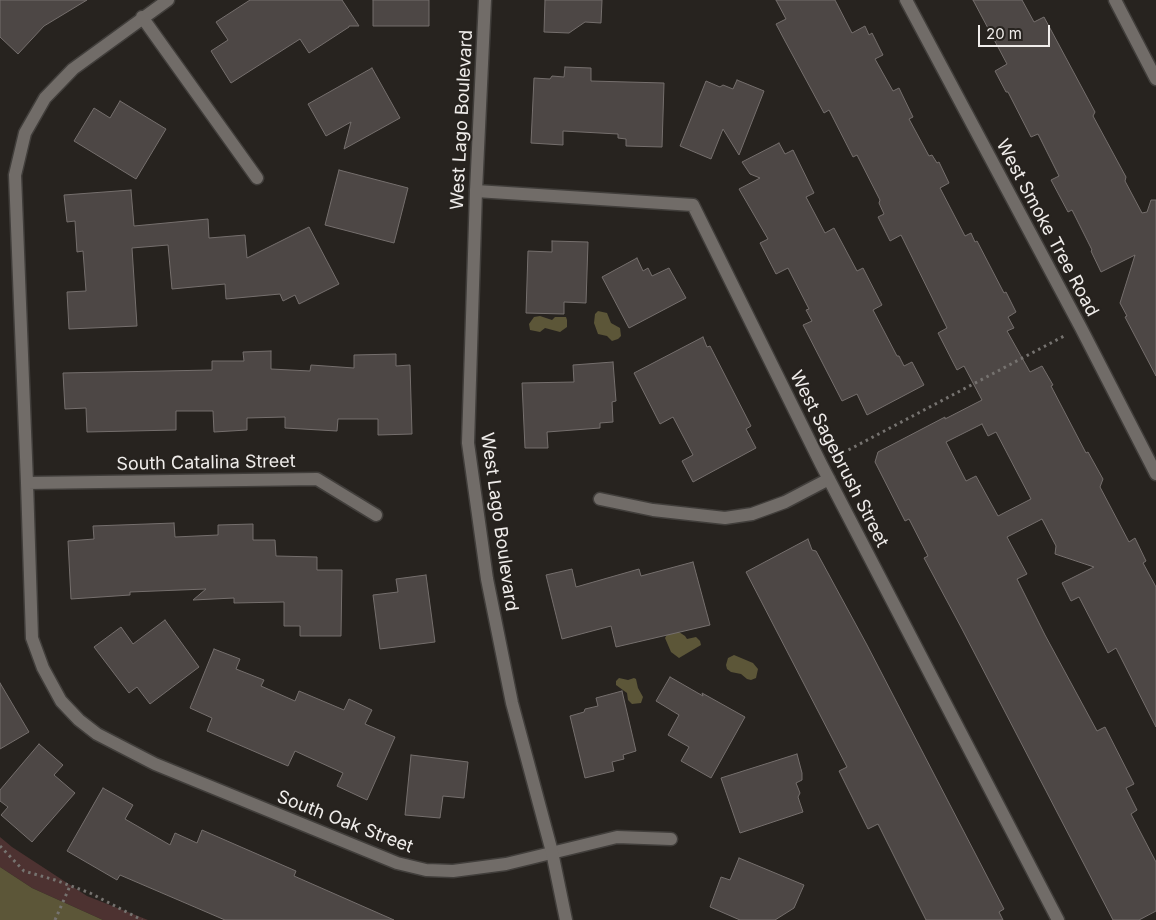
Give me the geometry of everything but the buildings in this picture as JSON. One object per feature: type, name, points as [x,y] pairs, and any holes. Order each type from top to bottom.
[{"type":"street","name":"South Oak Street","points":[[168,0],[142,17],[73,69],[45,98],[24,133],[15,174],[32,638],[43,668],[62,701],[79,720],[98,734],[155,764],[397,863],[426,870],[453,871],[506,864],[617,837],[671,839]]},
{"type":"street","name":"West Lago Boulevard","points":[[485,0],[476,192],[468,443],[487,579],[496,626],[512,703],[552,852],[566,920]]},
{"type":"street","name":"West Smoke Tree Road","points":[[906,0],[1081,328],[1156,474]]},
{"type":"street","points":[[1115,0],[1156,79]]},
{"type":"street","points":[[142,17],[257,178]]},
{"type":"street","name":"West Sagebrush Street","points":[[476,192],[693,205],[821,464],[1058,920]]},
{"type":"street","name":"South Catalina Street","points":[[27,483],[317,479],[376,515]]},
{"type":"street","points":[[600,500],[652,510],[725,518],[752,514],[786,502],[829,479]]},
{"type":"path","points":[[821,464],[1081,328]]},
{"type":"path","points":[[0,846],[24,871],[90,893],[142,920]]},
{"type":"path","points":[[55,920],[70,886]]},
{"type":"shaded area","points":[[598,311],[607,313],[611,323],[620,328],[621,336],[618,339],[612,341],[607,336],[598,334],[594,323],[595,314]]},
{"type":"shaded area","points":[[540,316],[552,320],[555,317],[566,317],[567,327],[560,332],[545,328],[540,332],[530,330],[529,324],[534,317]]},
{"type":"shaded area","points":[[676,630],[687,639],[696,637],[701,645],[679,658],[671,652],[665,638],[668,633]]},
{"type":"shaded area","points":[[734,655],[753,663],[758,669],[756,678],[747,679],[741,674],[727,669],[728,658]]},
{"type":"shaded area","points":[[619,678],[636,679],[643,697],[641,703],[632,704],[628,700],[627,693],[616,685],[616,681]]},
{"type":"shaded area","points":[[0,837],[12,847],[87,896],[148,920],[103,920],[32,888],[0,867]]},
{"type":"shaded area","points":[[0,867],[32,888],[103,920],[0,920]]}]
